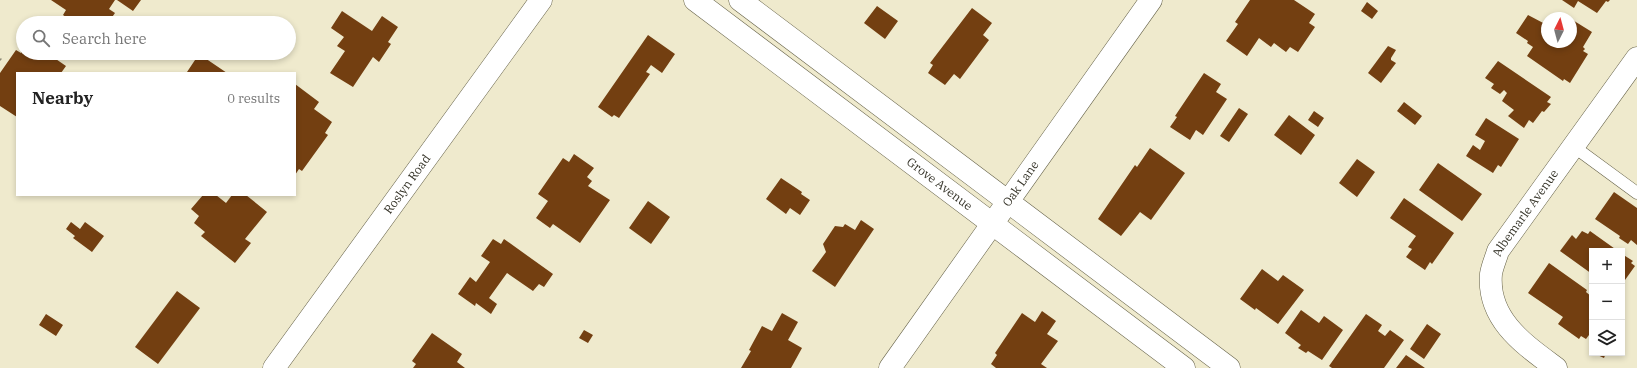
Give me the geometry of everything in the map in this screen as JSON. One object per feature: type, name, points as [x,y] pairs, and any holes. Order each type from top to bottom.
[{"type":"street","name":"Roslyn Road","points":[[274,368],[541,0]]},
{"type":"street","name":"Grove Avenue","points":[[695,0],[1184,368]]},
{"type":"street","points":[[740,0],[1229,368]]},
{"type":"street","name":"Oak Lane","points":[[890,368],[1151,0]]},
{"type":"street","name":"Albemarle Avenue","points":[[1556,368],[1526,346],[1507,327],[1493,300],[1491,274],[1498,251],[1637,58]]},
{"type":"lane","points":[[1573,146],[1637,193]]},
{"type":"building","points":[[51,0],[115,0],[109,9],[115,13],[113,16],[64,16],[63,15],[66,10]]},
{"type":"building","points":[[117,0],[141,0],[133,11]]},
{"type":"building","points":[[1250,0],[1294,0],[1315,14],[1309,23],[1315,27],[1298,52],[1290,47],[1286,52],[1274,43],[1271,47],[1259,38],[1247,56],[1226,41],[1238,24],[1235,22]]},
{"type":"building","points":[[1562,0],[1610,0],[1608,2],[1606,1],[1597,13],[1578,1],[1574,8]]},
{"type":"building","points":[[1367,2],[1378,11],[1372,19],[1361,11]]},
{"type":"building","points":[[877,6],[898,21],[885,39],[864,23]]},
{"type":"building","points":[[972,8],[992,23],[983,35],[989,40],[960,79],[954,74],[945,85],[928,73],[933,65],[930,63]]},
{"type":"building","points":[[342,11],[372,31],[382,16],[398,27],[388,42],[391,44],[379,62],[373,57],[353,87],[330,73],[345,51],[337,46],[344,37],[331,28]]},
{"type":"building","points":[[1528,15],[1541,22],[1541,48],[1577,48],[1577,23],[1592,32],[1583,47],[1585,49],[1583,51],[1588,54],[1570,83],[1564,79],[1563,81],[1527,56],[1533,47],[1527,43],[1528,41],[1516,33]]},
{"type":"building","points":[[648,35],[675,54],[662,73],[651,65],[646,72],[650,74],[619,118],[614,115],[612,117],[598,107]]},
{"type":"building","points":[[1388,46],[1396,50],[1391,60],[1396,63],[1381,83],[1368,73]]},
{"type":"building","points":[[16,50],[16,60],[57,60],[66,66],[62,72],[16,72],[16,116],[0,106],[0,73]]},
{"type":"building","points":[[195,60],[208,60],[226,72],[187,72]]},
{"type":"building","points":[[1498,61],[1551,97],[1547,102],[1551,104],[1544,112],[1542,111],[1533,123],[1529,120],[1524,128],[1508,116],[1514,110],[1502,101],[1507,93],[1504,90],[1500,94],[1491,88],[1494,84],[1485,78]]},
{"type":"building","points":[[1204,73],[1221,84],[1216,92],[1227,99],[1203,135],[1196,130],[1190,140],[1170,127],[1177,117],[1175,116]]},
{"type":"building","points":[[296,85],[319,102],[314,109],[332,122],[325,133],[328,135],[302,171],[299,169],[296,174]]},
{"type":"building","points":[[1404,102],[1422,116],[1415,125],[1397,111]]},
{"type":"building","points":[[1239,108],[1248,114],[1229,142],[1220,136]]},
{"type":"building","points":[[1314,111],[1324,118],[1318,127],[1308,120]]},
{"type":"building","points":[[1289,115],[1315,135],[1301,155],[1274,135]]},
{"type":"building","points":[[1486,118],[1519,139],[1501,167],[1498,165],[1493,173],[1466,156],[1473,145],[1480,150],[1485,141],[1475,135]]},
{"type":"building","points":[[1150,148],[1185,173],[1151,220],[1140,212],[1121,236],[1098,219],[1135,165],[1137,167]]},
{"type":"building","points":[[574,154],[594,168],[587,177],[592,181],[588,186],[610,200],[580,243],[553,224],[550,228],[536,218],[548,201],[538,194],[563,158],[569,162]]},
{"type":"building","points":[[1357,159],[1375,172],[1357,197],[1339,183]]},
{"type":"building","points":[[1438,163],[1482,194],[1462,221],[1419,190]]},
{"type":"building","points":[[781,178],[802,192],[801,194],[810,200],[800,215],[790,208],[786,214],[766,199]]},
{"type":"building","points":[[1614,192],[1637,208],[1637,245],[1631,240],[1628,244],[1619,238],[1620,236],[1595,219]]},
{"type":"building","points":[[202,196],[217,196],[226,203],[231,196],[247,196],[267,212],[245,239],[251,243],[235,263],[201,236],[205,232],[194,223],[199,216],[191,209]]},
{"type":"building","points":[[1404,198],[1454,233],[1432,264],[1430,262],[1425,270],[1406,257],[1412,249],[1408,247],[1416,236],[1390,218]]},
{"type":"building","points":[[648,201],[670,217],[651,244],[629,228]]},
{"type":"building","points":[[861,220],[874,229],[835,287],[812,271],[826,252],[823,244],[835,226],[843,227],[845,224],[855,230]]},
{"type":"building","points":[[71,222],[80,229],[85,222],[104,236],[92,252],[73,238],[75,236],[66,229]]},
{"type":"building","points":[[1582,231],[1588,234],[1590,231],[1614,248],[1589,248],[1589,272],[1560,251],[1572,235],[1576,239]]},
{"type":"building","points":[[493,239],[501,244],[504,239],[553,274],[544,287],[539,284],[533,291],[507,273],[489,298],[497,304],[491,314],[476,303],[475,306],[458,294],[470,277],[476,282],[490,262],[481,256]]},
{"type":"building","points":[[1625,256],[1633,261],[1631,263],[1635,266],[1625,280]]},
{"type":"building","points":[[1549,263],[1587,290],[1586,292],[1589,294],[1589,335],[1586,339],[1581,336],[1579,339],[1558,324],[1563,317],[1528,293]]},
{"type":"building","points":[[1262,269],[1278,281],[1283,275],[1304,290],[1278,324],[1256,308],[1255,310],[1240,299]]},
{"type":"building","points":[[177,291],[200,308],[158,364],[135,347]]},
{"type":"building","points":[[1301,310],[1319,323],[1324,316],[1343,330],[1322,360],[1308,351],[1306,353],[1298,348],[1301,345],[1285,333]]},
{"type":"building","points":[[1042,311],[1056,321],[1047,334],[1058,341],[1041,364],[1047,368],[996,368],[991,364],[997,355],[995,353],[1022,313],[1035,322]]},
{"type":"building","points":[[782,313],[798,322],[788,340],[802,348],[791,368],[741,368],[751,351],[749,350],[762,326],[772,331]]},
{"type":"building","points":[[46,314],[63,325],[56,336],[39,325]]},
{"type":"building","points":[[1366,314],[1382,325],[1378,331],[1385,336],[1390,330],[1404,340],[1384,368],[1332,368],[1329,366]]},
{"type":"building","points":[[1427,324],[1441,334],[1424,359],[1410,349]]},
{"type":"building","points":[[584,330],[593,335],[588,343],[579,338]]},
{"type":"building","points":[[432,333],[462,354],[457,362],[465,368],[413,368],[416,364],[412,361]]},
{"type":"building","points":[[1406,355],[1425,368],[1396,368]]}]
